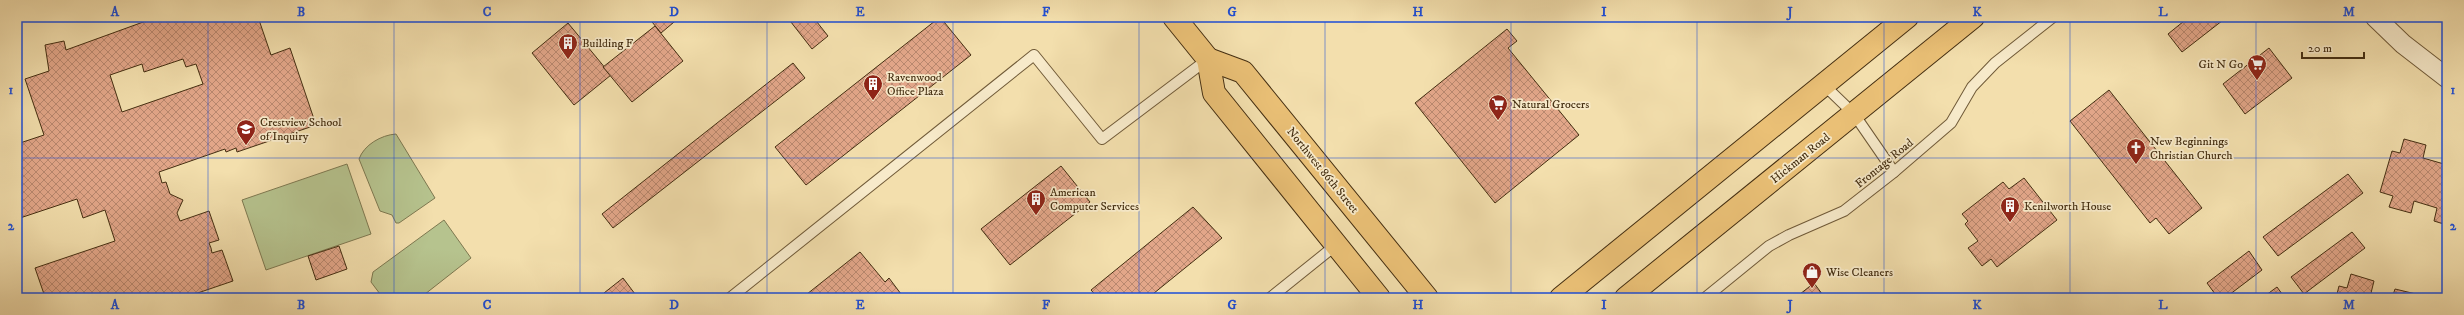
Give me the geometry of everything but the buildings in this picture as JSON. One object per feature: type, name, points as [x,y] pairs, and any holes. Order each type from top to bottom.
[{"type":"main road","points":[[1174,17],[1208,59],[1214,93],[1379,298]]},
{"type":"main road","points":[[1561,298],[1907,17]]},
{"type":"main road","name":"Hickman Road","points":[[1626,298],[1973,17]]},
{"type":"main road","name":"Northwest 86th Street","points":[[1208,59],[1243,72],[1427,298]]},
{"type":"street","points":[[2376,17],[2403,44],[2447,78]]},
{"type":"lane","name":"Frontage Road","points":[[1705,298],[1769,246],[1789,235],[1844,211],[1894,172],[1951,123],[1972,87],[1995,63],[2052,17]]},
{"type":"lane","points":[[730,298],[1034,55],[1102,139],[1208,59]]},
{"type":"lane","points":[[1824,85],[1854,114],[1894,172]]},
{"type":"lane","points":[[1270,298],[1336,244]]},
{"type":"green space","points":[[396,134],[435,198],[399,223],[396,223],[392,215],[380,211],[359,159],[361,154],[369,145],[385,136]]},
{"type":"green space","points":[[347,164],[371,234],[266,270],[242,200]]},
{"type":"green space","points":[[444,220],[471,258],[420,298],[383,298],[371,282],[373,272]]},
{"type":"place","name":"Building F","points":[[568,60]]},
{"type":"place","name":"Git N Go","points":[[2257,81]]},
{"type":"place","name":"Ravenwood Office Plaza","points":[[873,101]]},
{"type":"place","name":"Natural Grocers","points":[[1498,121]]},
{"type":"place","name":"Crestview School of Inquiry","points":[[246,146]]},
{"type":"place","name":"New Beginnings Christian Church","points":[[2136,165]]},
{"type":"place","name":"American Computer Services","points":[[1036,216]]},
{"type":"place","name":"Kenilworth House","points":[[2010,223]]},
{"type":"place","name":"Wise Cleaners","points":[[1812,289]]}]
